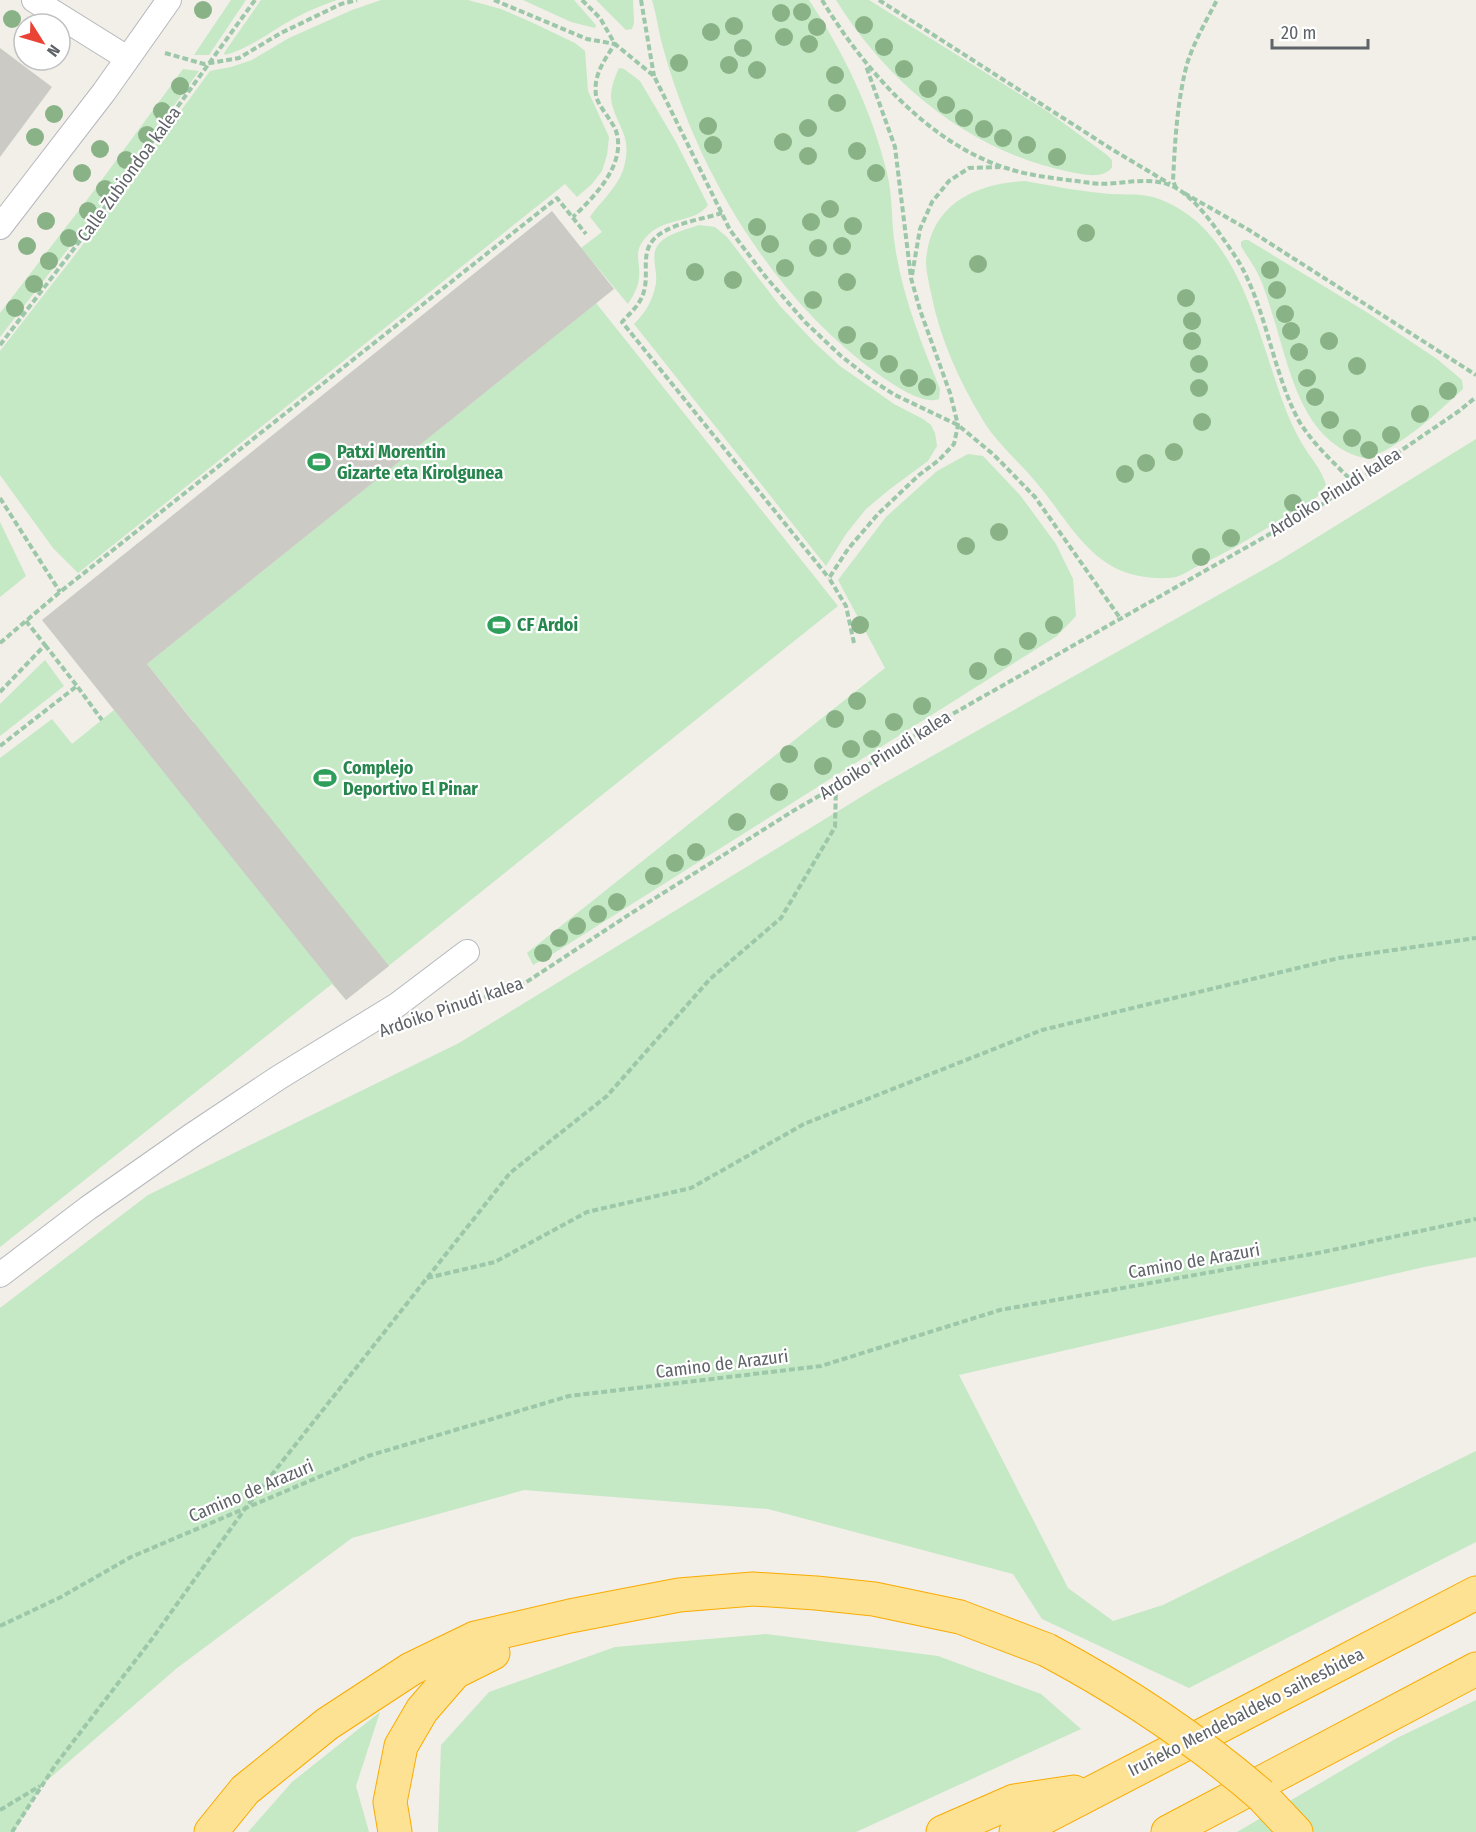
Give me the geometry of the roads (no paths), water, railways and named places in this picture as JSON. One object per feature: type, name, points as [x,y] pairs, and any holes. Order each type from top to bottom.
[{"type":"highway","points":[[211,1832],[245,1790],[327,1724],[411,1670],[475,1638],[570,1616],[679,1595],[753,1589],[874,1599],[960,1617],[1047,1650],[1098,1677],[1162,1718],[1220,1760],[1261,1795],[1296,1832]]},
{"type":"highway","name":"Iruñeko Mendebaldeko saihesbidea","points":[[1016,1832],[1476,1593]]},
{"type":"highway","points":[[395,1832],[390,1802],[401,1746],[422,1710],[455,1672],[570,1616]]},
{"type":"highway","points":[[1168,1832],[1476,1669]]},
{"type":"highway","points":[[943,1832],[1014,1801],[1100,1788]]},
{"type":"street","points":[[33,0],[127,58]]},
{"type":"street","points":[[0,227],[169,0]]},
{"type":"street","name":"Ardoiko Pinudi kalea","points":[[0,1275],[88,1208],[191,1136],[278,1078],[397,1005],[467,952]]},
{"type":"place","name":"Patxi Morentin Gizarte eta Kirolgunea","points":[[319,462]]},
{"type":"place","name":"CF Ardoi","points":[[499,625]]},
{"type":"place","name":"Complejo Deportivo El Pinar","points":[[325,778]]}]
